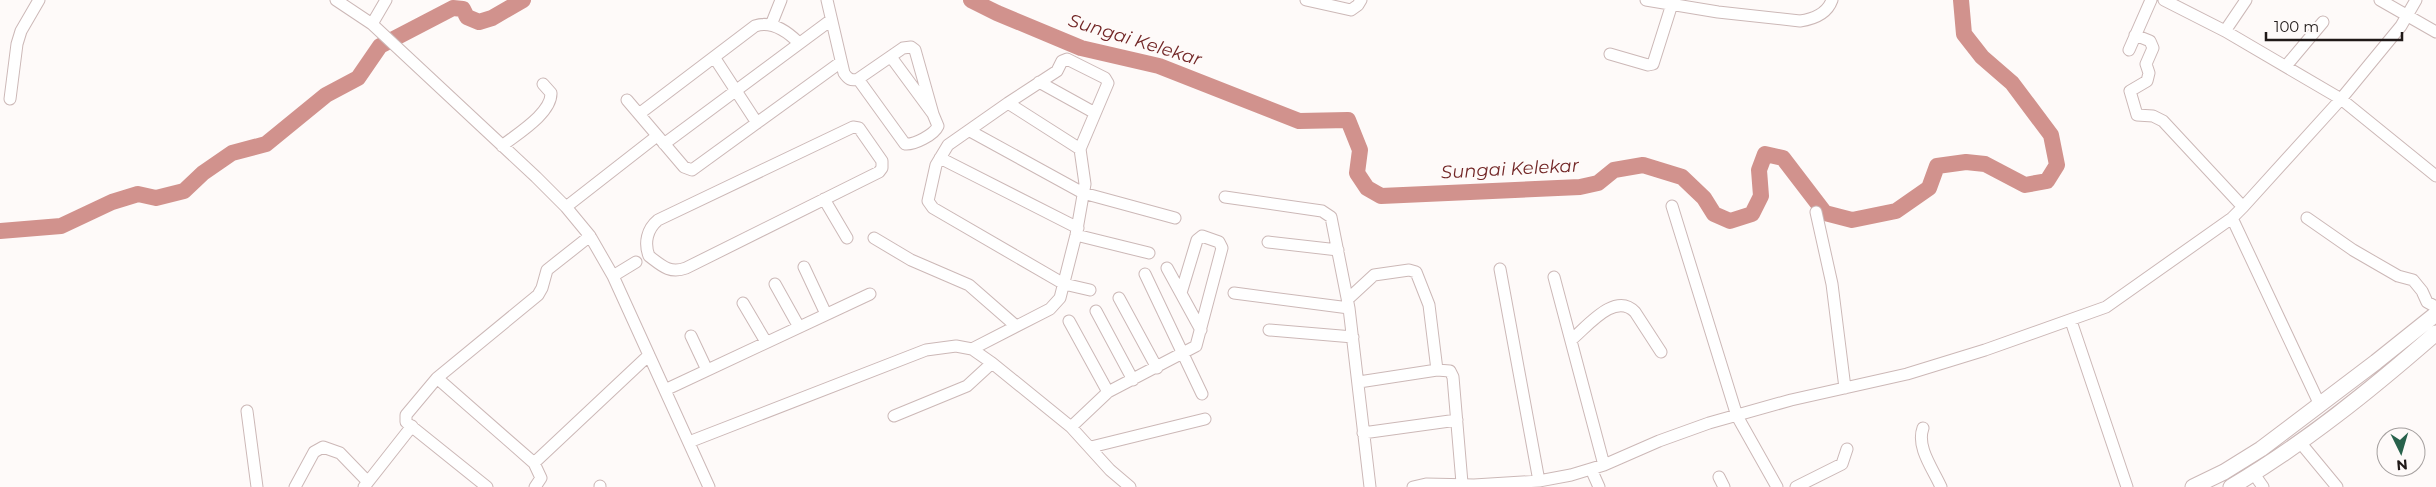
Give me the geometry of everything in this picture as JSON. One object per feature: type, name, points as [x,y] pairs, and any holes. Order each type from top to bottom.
[{"type":"main road","points":[[2193,487],[2224,472],[2260,449],[2376,362],[2436,314]]},
{"type":"main road","points":[[2231,487],[2254,474],[2300,441],[2374,385],[2436,333]]},
{"type":"street","points":[[10,99],[19,38],[39,0]]},
{"type":"street","points":[[336,0],[374,27],[400,51],[566,207],[590,236],[613,276],[709,487]]},
{"type":"street","points":[[374,27],[386,0]]},
{"type":"street","points":[[771,25],[781,0]]},
{"type":"street","points":[[826,0],[841,62],[847,78],[858,79],[908,46],[915,50],[938,126],[934,132],[913,144],[905,144],[858,79]]},
{"type":"street","points":[[1306,0],[1352,10],[1361,0]]},
{"type":"street","points":[[1646,0],[1800,21],[1812,20],[1823,13],[1832,0]]},
{"type":"street","points":[[2129,50],[2151,0]]},
{"type":"street","points":[[2164,0],[2186,5],[2225,31],[2341,99],[2436,176]]},
{"type":"street","points":[[2225,31],[2246,0]]},
{"type":"street","points":[[2380,0],[2436,32]]},
{"type":"street","points":[[1413,487],[1507,485],[1539,481],[1591,469],[1709,423],[1907,374],[2106,308],[2232,218],[2341,99],[2409,16],[2416,0]]},
{"type":"street","points":[[1610,54],[1648,65],[1654,64],[1672,4]]},
{"type":"street","points":[[566,207],[660,140],[737,89],[831,20]]},
{"type":"street","points":[[2286,66],[2323,22]]},
{"type":"street","points":[[639,114],[755,26],[771,25],[785,30],[799,43]]},
{"type":"street","points":[[2135,36],[2150,42],[2153,48],[2146,64],[2149,73],[2147,81],[2130,91],[2137,114],[2153,116],[2163,121],[2243,207]]},
{"type":"street","points":[[891,56],[933,114]]},
{"type":"street","points":[[714,57],[737,89],[757,123]]},
{"type":"street","points":[[972,349],[1056,304],[1064,284],[1077,232],[1085,184],[1080,149],[1108,83],[1105,78],[1066,59],[1057,71],[970,131],[950,142],[940,158],[928,198],[930,205],[1064,284],[1090,290]]},
{"type":"street","points":[[627,100],[684,167],[692,170],[841,62]]},
{"type":"street","points":[[1039,82],[1095,113]]},
{"type":"street","points":[[502,146],[537,118],[548,106],[552,93],[543,84]]},
{"type":"street","points":[[1008,103],[1080,149]]},
{"type":"street","points":[[613,276],[642,259],[649,229],[658,220],[857,127],[882,161],[882,168],[824,199],[680,270],[665,269],[642,259]]},
{"type":"street","points":[[970,131],[1083,192],[1175,218]]},
{"type":"street","points":[[940,158],[1077,232],[1149,253]]},
{"type":"street","points":[[1226,197],[1327,214],[1333,222],[1349,303],[1370,487]]},
{"type":"street","points":[[824,199],[847,238]]},
{"type":"street","points":[[1672,206],[1737,416],[1776,487]]},
{"type":"street","points":[[1816,212],[1832,284],[1845,388]]},
{"type":"street","points":[[2232,218],[2319,403]]},
{"type":"street","points":[[2307,218],[2353,250],[2398,276],[2413,280],[2422,291],[2427,302],[2436,307]]},
{"type":"street","points":[[481,486],[406,422],[406,415],[437,378],[538,295],[547,270],[590,236]]},
{"type":"street","points":[[1071,427],[1108,392],[1196,346],[1222,248],[1219,242],[1202,236],[1197,240],[1180,293]]},
{"type":"street","points":[[874,238],[911,260],[969,285],[1016,326]]},
{"type":"street","points":[[1268,242],[1338,250]]},
{"type":"street","points":[[804,267],[826,314]]},
{"type":"street","points":[[1167,268],[1201,330]]},
{"type":"street","points":[[1500,269],[1539,481]]},
{"type":"street","points":[[1349,303],[1374,275],[1409,270],[1416,272],[1429,304],[1437,370]]},
{"type":"street","points":[[1145,274],[1202,394]]},
{"type":"street","points":[[1554,277],[1604,465]]},
{"type":"street","points":[[775,284],[799,327]]},
{"type":"street","points":[[1234,293],[1349,303]]},
{"type":"street","points":[[664,390],[870,294]]},
{"type":"street","points":[[1119,298],[1157,368]]},
{"type":"street","points":[[744,302],[766,342]]},
{"type":"street","points":[[1571,340],[1608,308],[1620,304],[1631,308],[1635,312],[1662,352]]},
{"type":"street","points":[[1096,311],[1134,380]]},
{"type":"street","points":[[1069,321],[1108,392]]},
{"type":"street","points":[[2071,321],[2126,487]]},
{"type":"street","points":[[1268,330],[1353,337]]},
{"type":"street","points":[[691,336],[707,370]]},
{"type":"street","points":[[689,442],[926,350],[956,346],[972,349],[992,363],[1071,427],[1113,473],[1130,487]]},
{"type":"street","points":[[534,463],[649,355]]},
{"type":"street","points":[[894,416],[967,386],[992,363]]},
{"type":"street","points":[[1359,382],[1437,370],[1446,370],[1452,373],[1457,420],[1458,485]]},
{"type":"street","points":[[437,378],[534,463],[541,478],[534,487]]},
{"type":"street","points":[[247,411],[257,487]]},
{"type":"street","points":[[1091,447],[1206,419]]},
{"type":"street","points":[[1363,433],[1457,420]]},
{"type":"street","points":[[295,487],[314,452],[323,447],[340,453],[366,485],[412,426]]},
{"type":"street","points":[[1923,428],[1920,437],[1921,445],[1941,487]]},
{"type":"street","points":[[2300,441],[2337,487]]},
{"type":"street","points":[[1796,487],[1842,464],[1848,449]]},
{"type":"street","points":[[1591,469],[1599,487]]},
{"type":"street","points":[[2254,474],[2262,487]]},
{"type":"waterway","name":"Sungai Kelekar","points":[[0,231],[61,226],[112,202],[138,194],[156,198],[184,191],[203,173],[232,153],[266,144],[326,95],[358,78],[380,46],[453,8],[463,9],[467,17],[479,22],[492,18],[523,0]]},
{"type":"waterway","name":"Sungai Kelekar","points":[[971,0],[997,13],[1081,48],[1159,66],[1299,121],[1348,120],[1360,150],[1357,173],[1367,188],[1381,196],[1580,187],[1598,183],[1614,170],[1643,165],[1682,177],[1704,198],[1714,214],[1730,221],[1752,214],[1761,196],[1759,170],[1765,154],[1783,158],[1825,213],[1852,220],[1896,211],[1929,188],[1937,166],[1966,162],[1985,164],[2025,185],[2047,181],[2057,165],[2051,135],[2012,83],[1982,57],[1964,34],[1961,0]]}]
